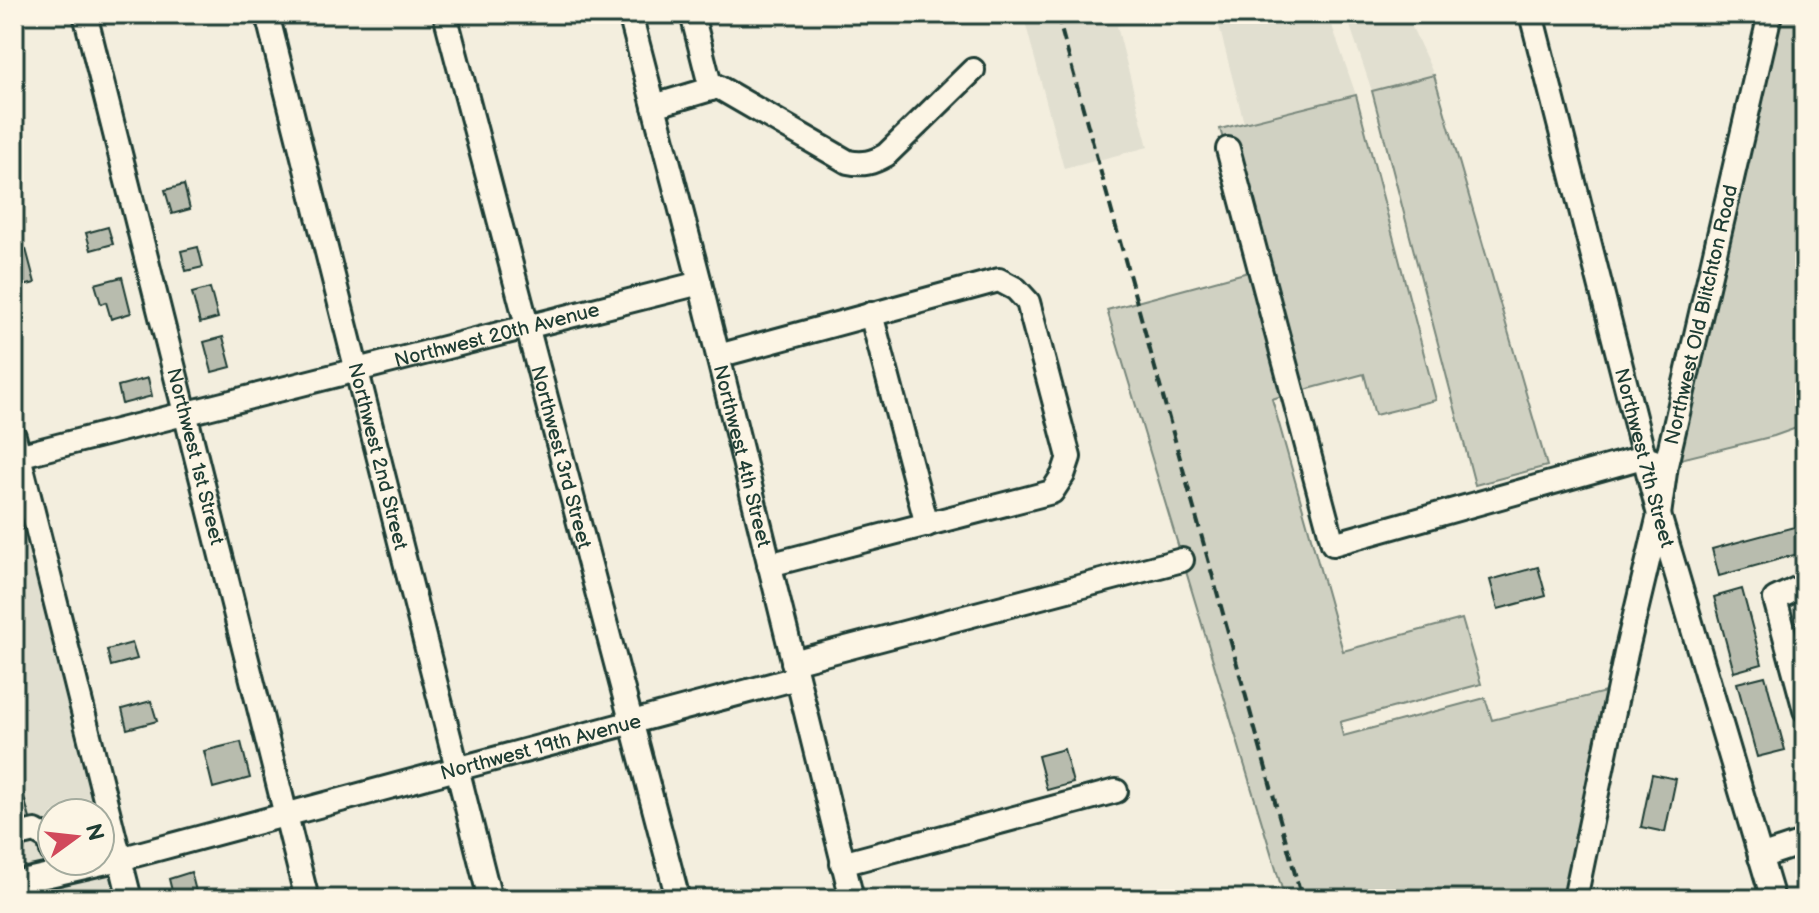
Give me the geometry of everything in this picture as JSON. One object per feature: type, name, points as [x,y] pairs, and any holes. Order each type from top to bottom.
[{"type":"street","name":"Northwest 1st Street","points":[[85,14],[307,899]]},
{"type":"street","name":"Northwest 2nd Street","points":[[267,14],[490,899]]},
{"type":"street","name":"Northwest 3rd Street","points":[[445,14],[678,899]]},
{"type":"street","name":"Northwest 4th Street","points":[[630,14],[700,283],[852,899]]},
{"type":"street","points":[[692,14],[711,89]]},
{"type":"street","name":"Northwest 7th Street","points":[[1531,14],[1643,457],[1773,899]]},
{"type":"street","name":"Northwest Old Blitchton Road","points":[[1575,899],[1626,653],[1659,515],[1666,465],[1770,14]]},
{"type":"street","points":[[654,106],[718,87],[848,162],[861,165],[886,155],[973,70]]},
{"type":"street","points":[[1228,149],[1333,544],[1643,457],[1666,465]]},
{"type":"street","points":[[718,356],[999,280],[1016,289],[1028,302],[1069,457],[1063,475],[1052,492],[769,565]]},
{"type":"street","name":"Northwest 20th Avenue","points":[[16,449],[185,413],[700,283]]},
{"type":"street","points":[[871,314],[927,525]]},
{"type":"street","points":[[16,449],[130,899]]},
{"type":"street","name":"Northwest 19th Avenue","points":[[116,860],[632,725],[795,670],[1182,560]]},
{"type":"street","points":[[1805,585],[1775,599],[1805,710]]},
{"type":"street","points":[[842,864],[1116,791]]},
{"type":"street","points":[[14,836],[36,832]]},
{"type":"street","points":[[1760,857],[1805,842]]},
{"type":"street","name":"Northwest 19th Avenue","points":[[14,883],[36,875]]},
{"type":"shaded area","points":[[1023,14],[1161,14],[1117,26],[1148,147],[1064,169]]},
{"type":"shaded area","points":[[1216,14],[1328,14],[1356,95],[1244,123]]},
{"type":"shaded area","points":[[1346,14],[1406,14],[1434,75],[1372,91]]},
{"type":"shaded area","points":[[1778,14],[1805,14],[1805,425],[1774,436],[1677,460]]},
{"type":"shaded area","points":[[1434,75],[1547,466],[1475,485],[1372,91]]},
{"type":"shaded area","points":[[1356,95],[1436,400],[1375,415],[1364,374],[1301,391],[1235,140],[1224,142],[1220,129]]},
{"type":"shaded area","points":[[1252,271],[1285,395],[1272,399],[1343,651],[1462,619],[1481,684],[1340,722],[1343,736],[1485,698],[1492,720],[1609,691],[1567,899],[1285,899],[1107,310]]},
{"type":"shaded area","points":[[14,471],[96,797],[36,797],[36,871],[14,876]]},
{"type":"shaded area","points":[[116,876],[122,899],[14,899],[14,891],[78,877]]},
{"type":"building","points":[[184,185],[190,209],[172,214],[165,190]]},
{"type":"building","points":[[108,227],[113,244],[91,250],[86,233]]},
{"type":"building","points":[[198,247],[203,267],[186,271],[181,251]]},
{"type":"building","points":[[26,249],[35,283],[16,288],[14,253]]},
{"type":"building","points":[[122,277],[131,313],[111,319],[106,302],[101,304],[95,284]]},
{"type":"building","points":[[210,288],[218,318],[200,323],[192,293]]},
{"type":"building","points":[[223,337],[231,367],[212,372],[204,342]]},
{"type":"building","points":[[148,378],[152,396],[122,404],[118,386]]},
{"type":"building","points":[[1805,524],[1805,552],[1719,576],[1712,549]]},
{"type":"building","points":[[1538,567],[1546,596],[1498,609],[1490,580]]},
{"type":"building","points":[[1742,589],[1762,664],[1734,672],[1714,597]]},
{"type":"building","points":[[132,643],[137,659],[111,666],[107,650]]},
{"type":"building","points":[[1765,676],[1785,750],[1757,757],[1737,683]]},
{"type":"building","points":[[151,701],[157,721],[127,729],[122,709]]},
{"type":"building","points":[[241,742],[250,778],[213,788],[204,751]]},
{"type":"building","points":[[1064,749],[1073,783],[1047,790],[1038,756]]},
{"type":"building","points":[[1652,774],[1676,779],[1665,832],[1641,827]]},
{"type":"building","points":[[22,790],[32,826],[14,830],[14,792]]},
{"type":"building","points":[[191,872],[198,899],[174,899],[169,879]]},
{"type":"railway","points":[[1057,14],[1302,899]]}]
